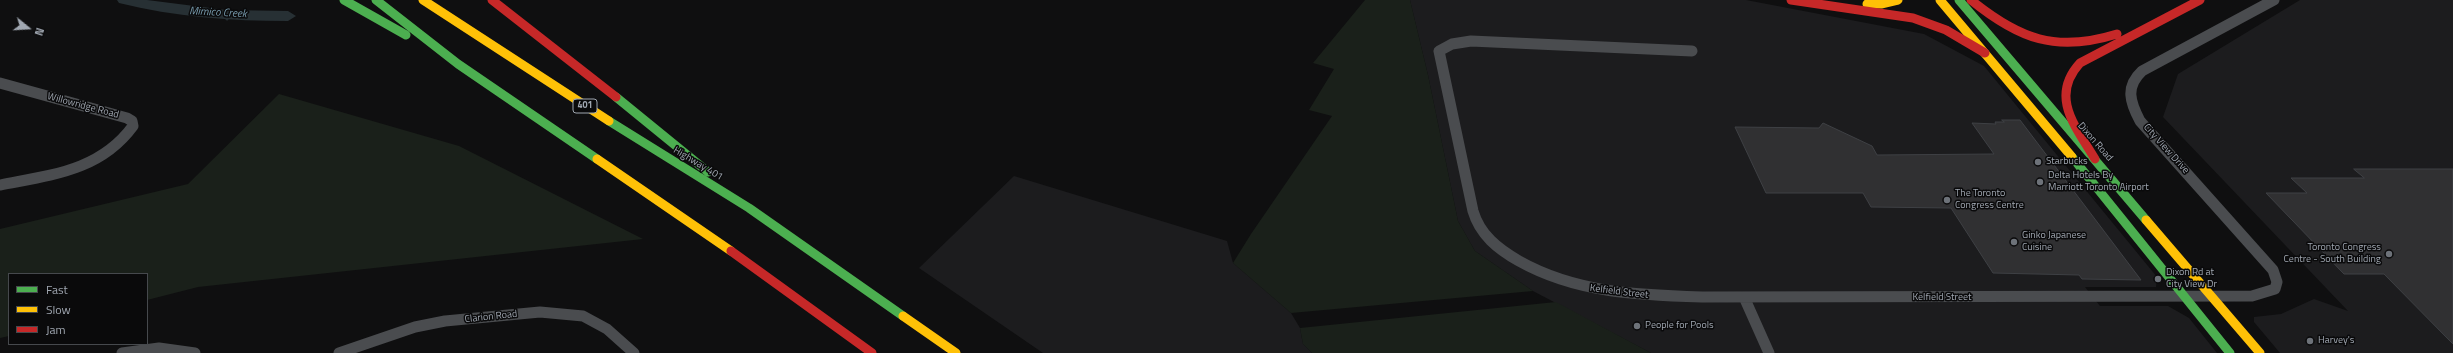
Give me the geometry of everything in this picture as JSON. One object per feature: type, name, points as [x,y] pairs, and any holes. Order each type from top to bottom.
[{"type":"main road","points":[[344,0],[458,64]]},
{"type":"main road","points":[[376,0],[458,64],[716,240],[872,353]]},
{"type":"main road","name":"Highway 401","points":[[423,0],[607,120],[749,208],[956,353]]},
{"type":"main road","points":[[492,0],[665,135],[749,208]]},
{"type":"main road","points":[[1791,0],[1913,18],[1946,30],[1985,53]]},
{"type":"main road","points":[[1830,0],[1882,4],[1898,0]]},
{"type":"main road","points":[[1940,0],[2038,115],[2230,353]]},
{"type":"main road","name":"Dixon Road","points":[[1959,0],[2260,353]]},
{"type":"main road","points":[[1971,0],[1994,20],[2015,33],[2047,43],[2073,45],[2107,40],[2185,0]]},
{"type":"main road","points":[[2095,159],[2067,105],[2063,89],[2066,77],[2080,63],[2200,0]]},
{"type":"main road","points":[[2038,115],[2057,115]]},
{"type":"street","name":"City View Drive","points":[[2214,298],[2248,297],[2267,293],[2277,286],[2276,276],[2261,255],[2140,121],[2130,102],[2129,89],[2133,80],[2142,71],[2274,0]]},
{"type":"street","name":"Kelfield Street","points":[[1692,51],[1471,41],[1452,44],[1439,51],[1453,124],[1474,213],[1479,227],[1488,239],[1502,251],[1524,265],[1585,289],[1633,295],[1744,297],[2214,298]]},
{"type":"street","name":"Willowridge Road","points":[[0,185],[89,163],[110,152],[133,126],[132,121],[126,118],[1,84]]},
{"type":"street","points":[[1744,297],[1769,353]]},
{"type":"street","name":"Clarion Road","points":[[339,353],[384,336],[415,327],[445,321],[540,312],[583,316],[607,329],[634,353]]},
{"type":"street","points":[[122,353],[159,348],[195,353]]},
{"type":"shaded area","points":[[1365,0],[1410,0],[1428,75],[1458,221],[1475,251],[1533,291],[1291,313],[1233,263],[1251,234],[1332,116],[1309,110],[1334,69],[1313,63]]},
{"type":"shaded area","points":[[1410,0],[1746,0],[1924,34],[1984,66],[2157,277],[2156,287],[2085,287],[2100,306],[2168,306],[2189,318],[2217,353],[1651,353],[1533,291],[1475,251],[1458,221],[1428,75]]},
{"type":"shaded area","points":[[2300,0],[2453,0],[2453,353],[2280,353],[2254,322],[2254,317],[2281,314],[2314,299],[2348,311],[2163,117],[2178,74]]},
{"type":"shaded area","points":[[279,94],[459,146],[643,239],[198,287],[148,300],[148,273],[8,273],[8,336],[0,338],[0,229],[188,184]]},
{"type":"shaded area","points":[[1014,176],[1227,241],[1233,263],[1291,313],[1300,328],[1303,344],[1312,353],[1043,353],[919,268]]},
{"type":"shaded area","points":[[1556,302],[1651,353],[1312,353],[1303,344],[1300,328]]},
{"type":"building","name":"The Toronto Congress Centre","points":[[2002,120],[2020,120],[2141,280],[2082,279],[2079,275],[1993,273],[1951,208],[1871,207],[1863,193],[1766,193],[1735,127],[1819,128],[1823,123],[1872,146],[1877,155],[1994,154],[1972,123],[1996,124],[1995,122],[2004,122]]},
{"type":"building","name":"Toronto Congress Centre - South Building","points":[[2354,169],[2453,169],[2453,344],[2384,274],[2344,274],[2266,193],[2307,193],[2291,178],[2364,178]]},
{"type":"waterway","name":"Mimico Creek","points":[[125,0],[186,11],[226,15],[288,16]]},
{"type":"traffic: fast","points":[[344,0],[406,35]]},
{"type":"traffic: fast","points":[[376,0],[458,64],[597,159]]},
{"type":"traffic: fast","points":[[1959,0],[2146,220]]},
{"type":"traffic: fast","points":[[616,97],[708,172]]},
{"type":"traffic: fast","points":[[609,121],[749,208],[903,316]]},
{"type":"traffic: fast","points":[[2072,157],[2230,353]]},
{"type":"traffic: slow","points":[[423,0],[609,121]]},
{"type":"traffic: slow","points":[[1867,4],[1881,4],[1898,0]]},
{"type":"traffic: slow","points":[[1940,0],[2072,157]]},
{"type":"traffic: slow","points":[[597,159],[731,251]]},
{"type":"traffic: slow","points":[[2146,220],[2260,353]]},
{"type":"traffic: slow","points":[[903,316],[956,353]]},
{"type":"traffic: jam","points":[[492,0],[616,97]]},
{"type":"traffic: jam","points":[[1791,0],[1913,18],[1946,30],[1985,53]]},
{"type":"traffic: jam","points":[[1971,0],[1988,14],[2005,25],[2022,34],[2039,40],[2057,43],[2076,43],[2096,40],[2117,34]]},
{"type":"traffic: jam","points":[[2095,159],[2068,110],[2065,98],[2065,86],[2070,74],[2080,63],[2200,0]]},
{"type":"traffic: jam","points":[[731,251],[872,353]]},
{"type":"place","name":"Starbucks","points":[[2038,162]]},
{"type":"place","name":"Delta Hotels By Marriott Toronto Airport","points":[[2040,182]]},
{"type":"place","name":"The Toronto Congress Centre","points":[[1947,200]]},
{"type":"place","name":"Ginko Japanese Cuisine","points":[[2014,242]]},
{"type":"place","name":"Toronto Congress Centre - South Building","points":[[2389,254]]},
{"type":"place","name":"Dixon Rd at City View Dr","points":[[2158,279]]},
{"type":"place","name":"People for Pools","points":[[1637,326]]},
{"type":"place","name":"Harvey's","points":[[2310,341]]}]
